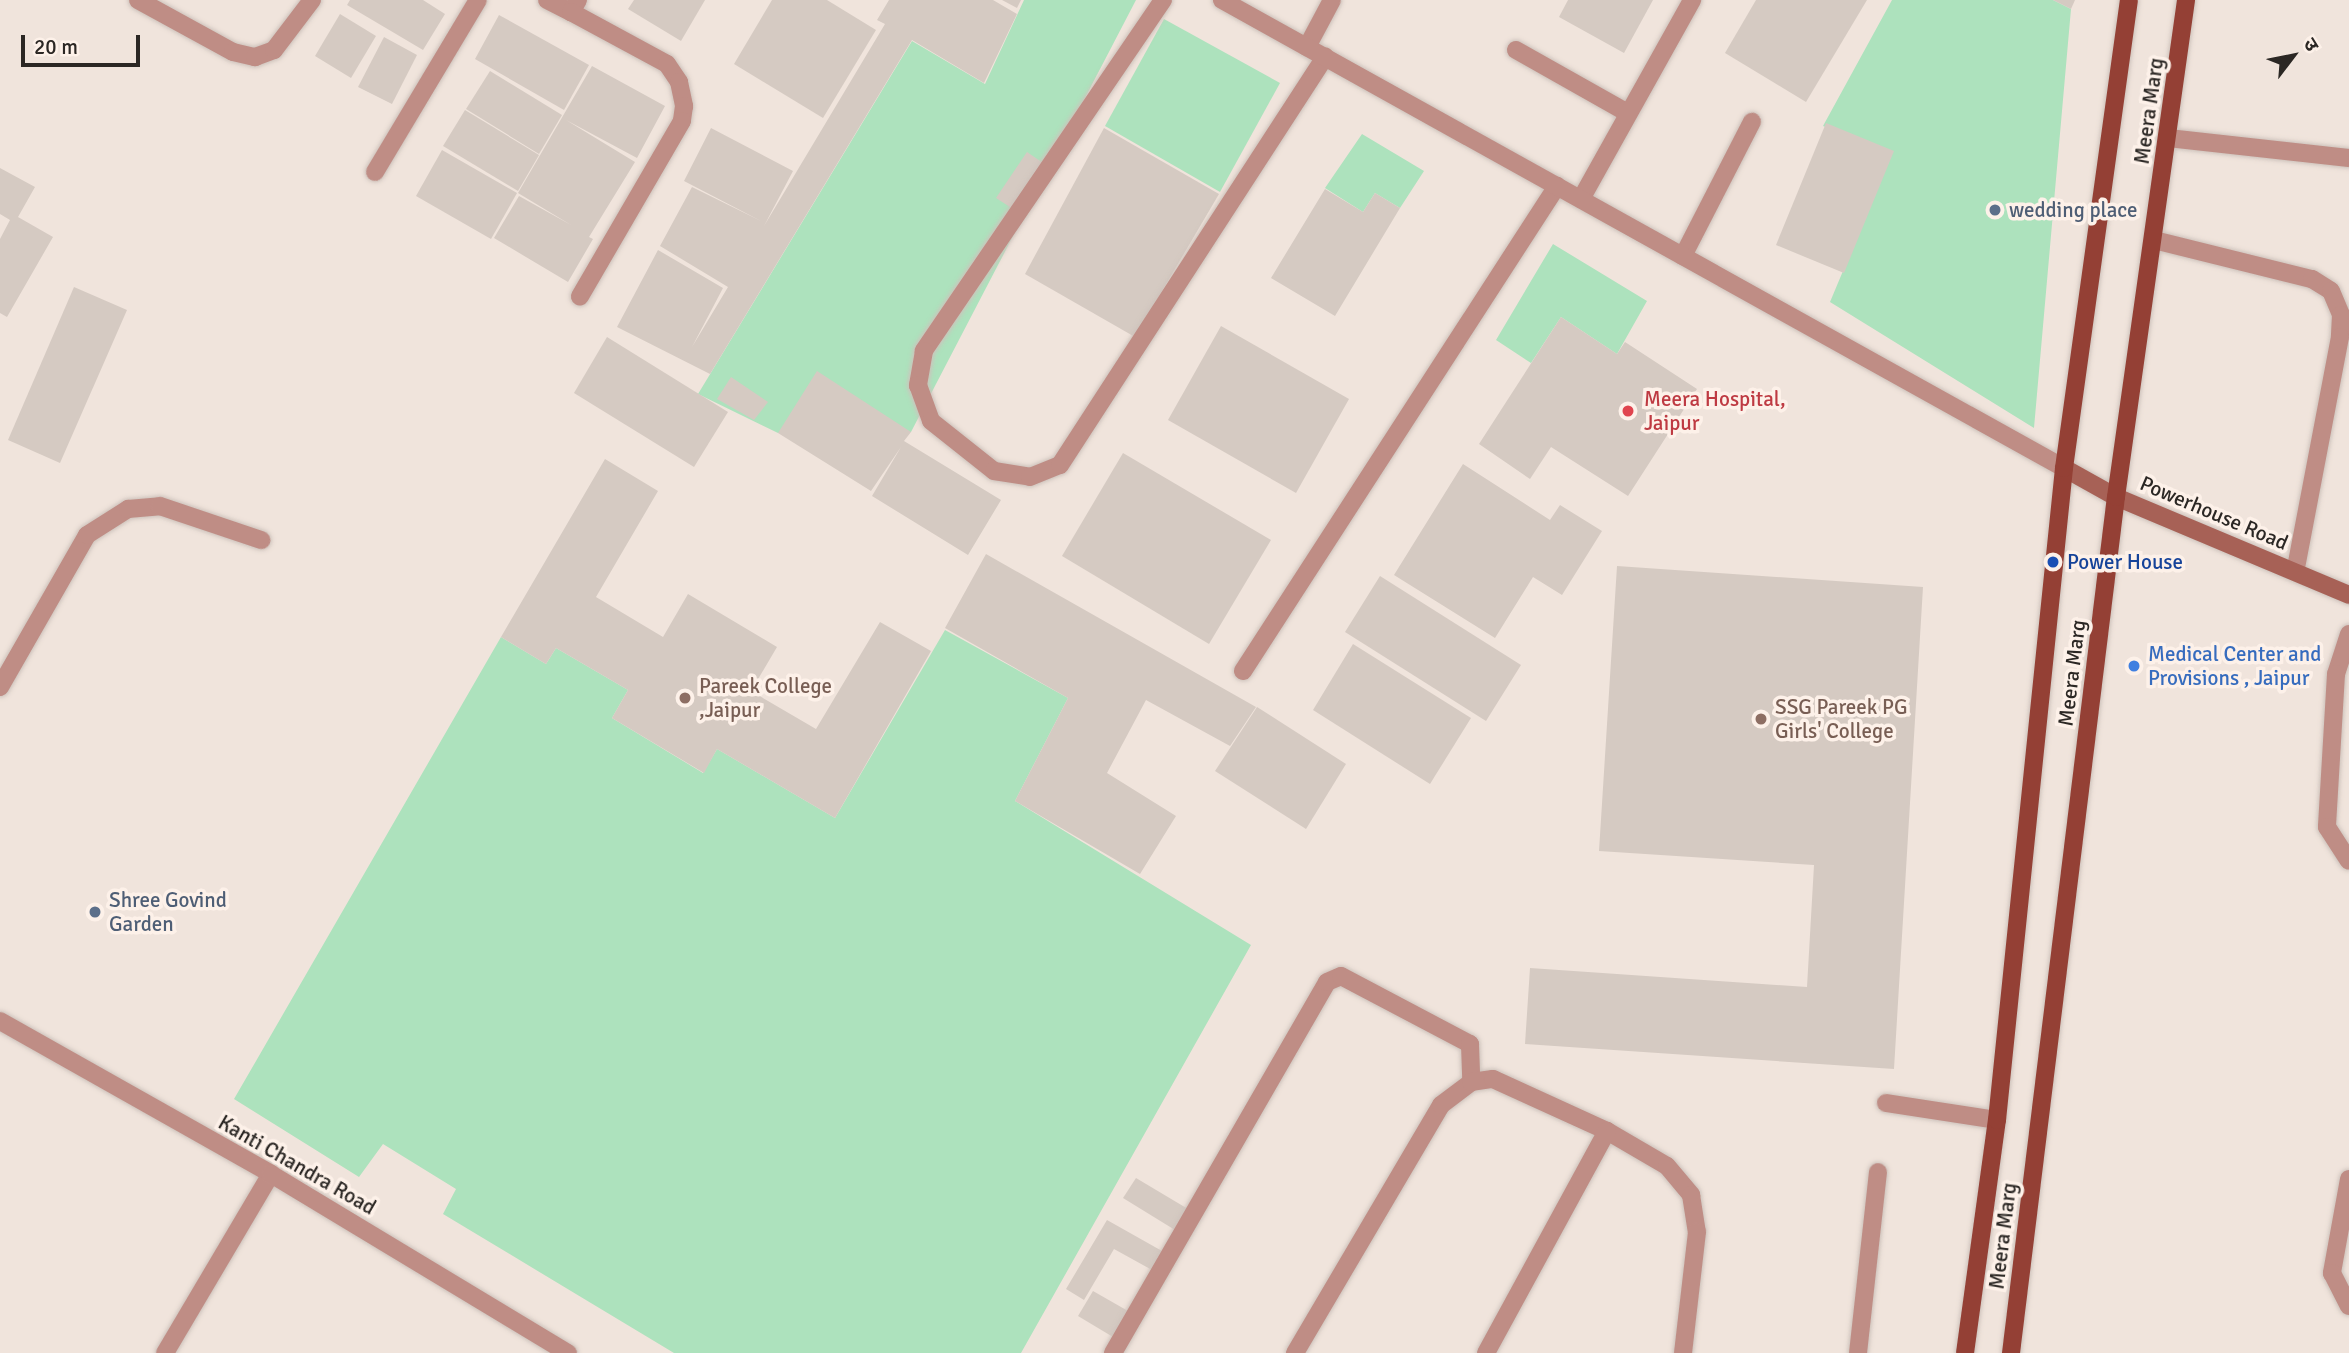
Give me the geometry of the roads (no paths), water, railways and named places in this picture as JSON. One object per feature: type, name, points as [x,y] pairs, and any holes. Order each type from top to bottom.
[{"type":"main road","name":"Meera Marg","points":[[1965,1353],[1997,1120],[2064,468],[2129,0]]},
{"type":"main road","name":"Meera Marg","points":[[2011,1353],[2116,497],[2186,0]]},
{"type":"main road","name":"Powerhouse Road","points":[[2064,468],[2116,497],[2349,595]]},
{"type":"street","points":[[138,0],[233,52],[255,57],[274,50],[312,0]]},
{"type":"street","points":[[375,172],[478,0]]},
{"type":"street","points":[[547,0],[575,6],[667,64],[678,82],[684,106],[682,121],[580,296]]},
{"type":"street","points":[[1163,0],[924,351],[918,385],[931,421],[994,471],[1030,477],[1060,465],[1325,57]]},
{"type":"street","points":[[1222,0],[2064,468]]},
{"type":"street","points":[[1307,47],[1332,0]]},
{"type":"street","points":[[1580,199],[1692,0]]},
{"type":"street","points":[[1516,50],[1628,113]]},
{"type":"street","points":[[1684,256],[1752,122]]},
{"type":"street","points":[[2168,138],[2349,158]]},
{"type":"street","points":[[1243,671],[1557,186]]},
{"type":"street","points":[[2154,240],[2312,279],[2331,291],[2341,315],[2340,337],[2295,572]]},
{"type":"street","points":[[0,687],[87,535],[128,509],[160,506],[261,540]]},
{"type":"street","points":[[2349,634],[2336,674],[2327,827],[2349,861]]},
{"type":"street","points":[[1113,1353],[1327,982],[1341,976],[1470,1044],[1471,1082]]},
{"type":"street","name":"Kanti Chandra Road","points":[[0,1021],[271,1174],[568,1353]]},
{"type":"street","points":[[1295,1353],[1441,1105],[1471,1082],[1493,1079],[1606,1131],[1667,1166],[1691,1195],[1697,1232],[1683,1353]]},
{"type":"street","points":[[1886,1103],[1997,1120]]},
{"type":"street","points":[[1486,1353],[1606,1131]]},
{"type":"street","points":[[1858,1353],[1878,1172]]},
{"type":"street","points":[[165,1353],[271,1174]]},
{"type":"street","points":[[2349,1179],[2332,1273],[2349,1306]]},
{"type":"place","name":"wedding place","points":[[1995,210]]},
{"type":"place","name":"Meera Hospital, Jaipur","points":[[1628,411]]},
{"type":"place","name":"Power House","points":[[2053,562]]},
{"type":"place","name":"Medical Center and Provisions , Jaipur","points":[[2134,666]]},
{"type":"place","name":"Pareek College ,Jaipur","points":[[685,698]]},
{"type":"place","name":"SSG Pareek PG Girls' College","points":[[1761,719]]},
{"type":"place","name":"Shree Govind Garden","points":[[95,912]]}]
